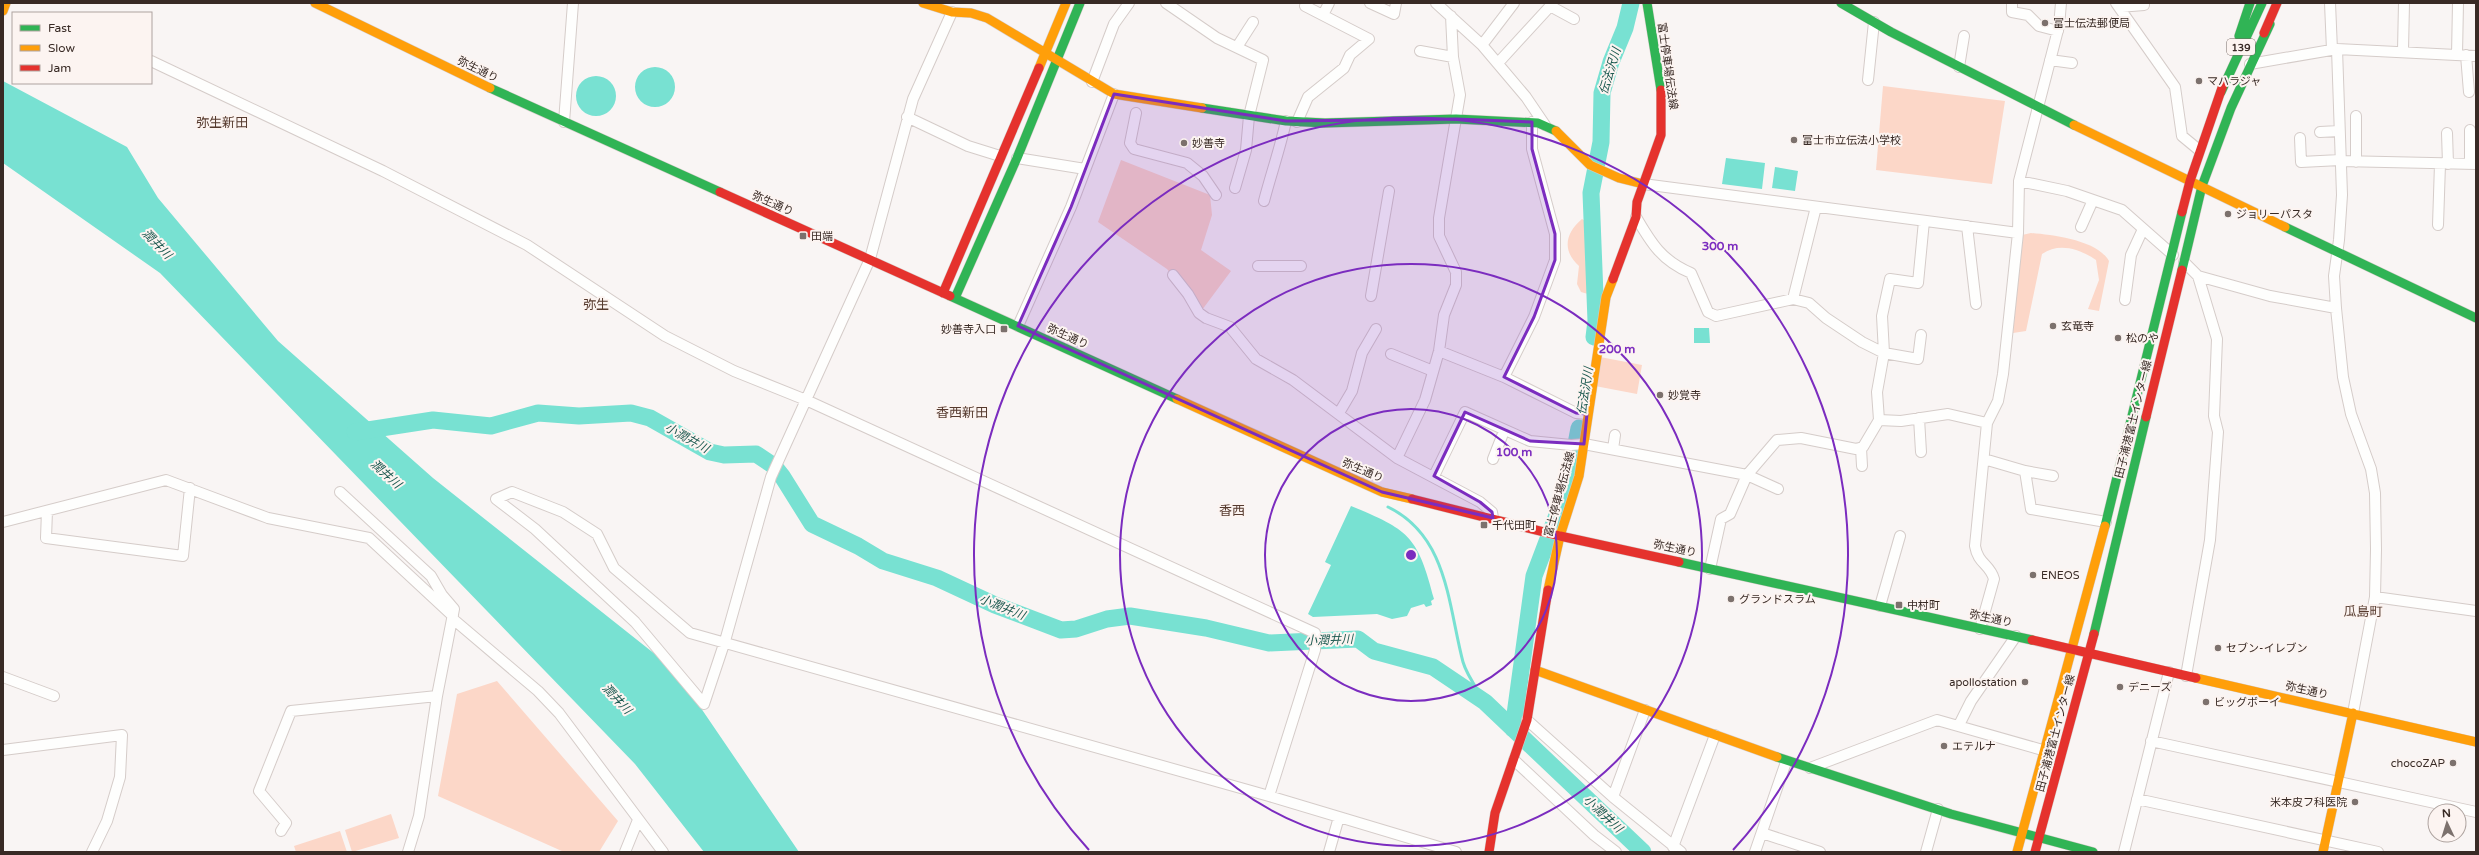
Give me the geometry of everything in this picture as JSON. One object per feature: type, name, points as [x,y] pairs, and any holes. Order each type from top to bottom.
[{"type":"main road","points":[[3,11],[6,3]]},
{"type":"main road","name":"弥生通り","points":[[314,3],[564,122],[1018,326],[1359,484],[1382,492],[1493,518],[1560,536],[2016,636],[2476,742]]},
{"type":"main road","points":[[923,3],[952,12],[971,13],[987,18],[1092,82],[1139,105],[1249,116],[1286,122],[1456,119],[1532,122],[1545,125],[1555,130],[1570,143],[1590,165],[1619,178],[1643,184]]},
{"type":"main road","points":[[943,292],[1066,3]]},
{"type":"main road","points":[[955,298],[1017,158],[1080,3]]},
{"type":"main road","name":"富士停車場伝法線","points":[[1489,852],[1495,813],[1526,723],[1536,670],[1546,599],[1560,536],[1579,476],[1578,445],[1582,414],[1606,297],[1636,216],[1637,202],[1661,135],[1663,117],[1661,90],[1647,3]]},
{"type":"main road","points":[[1841,3],[1874,22],[2037,107],[2337,253],[2476,318]]},
{"type":"main road","points":[[2221,92],[2250,3]]},
{"type":"main road","name":"139","points":[[2221,92],[2262,3]]},
{"type":"main road","name":"139","points":[[2264,33],[2277,3]]},
{"type":"main road","name":"田子浦港富士インター線","points":[[2035,852],[2089,653],[2202,186],[2250,64],[2264,33],[2284,3]]},
{"type":"main road","name":"田子浦港富士インター線","points":[[2017,852],[2073,650],[2173,255],[2190,181],[2199,150],[2221,92]]},
{"type":"main road","points":[[1536,670],[1786,762],[1810,768],[2022,835],[2093,852]]},
{"type":"main road","points":[[2323,852],[2353,713]]},
{"type":"street","points":[[564,122],[573,3]]},
{"type":"street","points":[[1092,82],[1114,24],[1129,3]]},
{"type":"street","points":[[1166,3],[1217,38],[1263,60],[1249,116],[1246,150],[1235,188]]},
{"type":"street","points":[[1323,15],[1329,3]]},
{"type":"street","points":[[1370,3],[1394,14],[1396,3]]},
{"type":"street","points":[[1436,3],[1482,45],[1526,97],[1545,125]]},
{"type":"street","points":[[1482,45],[1514,3]]},
{"type":"street","points":[[2012,3],[2012,12],[2028,15],[2039,26],[2058,30]]},
{"type":"street","points":[[1980,628],[1994,579],[1992,572],[1977,558],[1975,546],[1987,423],[1998,400],[2003,374],[2018,233],[2020,181],[2037,107],[2058,30],[2061,3]]},
{"type":"street","points":[[2118,5],[2144,5],[2144,3]]},
{"type":"street","points":[[2330,3],[2342,195],[2334,276],[2336,308],[2343,377],[2350,414],[2371,469],[2375,493],[2375,597],[2353,713]]},
{"type":"street","points":[[2403,50],[2404,3]]},
{"type":"street","points":[[2458,3],[2466,55],[2469,92]]},
{"type":"street","points":[[1498,63],[1551,5],[1574,19]]},
{"type":"street","points":[[2118,5],[2175,87],[2182,136],[2199,150]]},
{"type":"street","points":[[1297,122],[1308,97],[1344,68],[1350,55],[1369,39],[1305,6]]},
{"type":"street","points":[[952,12],[916,90],[907,117],[870,259],[771,477],[725,641],[704,704],[635,622],[535,529],[496,499],[512,492],[568,516],[597,534],[614,568],[690,633],[725,641],[1268,796],[1456,852]]},
{"type":"street","points":[[1397,458],[1425,400],[1439,351],[1444,316],[1456,284],[1456,272],[1440,236],[1439,218],[1460,95],[1454,57],[1451,16]]},
{"type":"street","points":[[1237,47],[1252,22]]},
{"type":"street","points":[[1868,80],[1874,22]]},
{"type":"street","points":[[1960,67],[1964,36]]},
{"type":"street","points":[[2250,64],[2334,49],[2403,50],[2466,55]]},
{"type":"street","points":[[1420,51],[1454,57]]},
{"type":"street","points":[[2050,60],[2072,63]]},
{"type":"street","points":[[152,61],[383,171],[527,245],[665,336],[734,371],[806,400],[1315,633],[1315,650],[1268,796]]},
{"type":"street","points":[[1018,326],[1085,169],[1114,94]]},
{"type":"street","points":[[1139,105],[1130,143],[1134,149],[1187,163],[1203,176],[1216,195]]},
{"type":"street","points":[[2356,116],[2356,162]]},
{"type":"street","points":[[907,117],[968,146],[1000,156]]},
{"type":"street","points":[[1264,201],[1274,164],[1279,157],[1286,122]]},
{"type":"street","points":[[1504,377],[1534,317],[1555,260],[1556,234],[1532,149],[1532,122]]},
{"type":"street","points":[[2300,138],[2300,162],[2340,161],[2473,164],[2470,130]]},
{"type":"street","points":[[2320,132],[2339,131]]},
{"type":"street","points":[[2438,225],[2447,133]]},
{"type":"street","points":[[1017,158],[1085,169]]},
{"type":"street","points":[[2020,181],[2067,191],[2122,210],[2173,255]]},
{"type":"street","points":[[1643,184],[2018,233]]},
{"type":"street","points":[[1370,296],[1389,191]]},
{"type":"street","points":[[2081,227],[2092,200]]},
{"type":"street","points":[[1793,299],[1816,207]]},
{"type":"street","points":[[1636,216],[1649,240],[1673,266],[1691,273],[1708,312],[1716,316],[1793,299],[1809,303],[1826,318],[1856,338],[1884,353],[1918,360],[1921,335]]},
{"type":"street","points":[[1862,466],[1861,448],[1879,420],[1877,392],[1884,353],[1882,316],[1890,279],[1918,283],[1924,221]]},
{"type":"street","points":[[1967,226],[1976,304]]},
{"type":"street","points":[[2126,300],[2131,255],[2143,229]]},
{"type":"street","points":[[2184,262],[2198,276],[2217,339],[2214,416],[2218,432],[2210,540],[2186,676]]},
{"type":"street","points":[[1258,266],[1301,266]]},
{"type":"street","points":[[1173,275],[1188,294],[1199,312],[1206,318],[1230,327],[1256,359],[1278,370],[1339,413],[1397,458],[1434,476],[1480,502],[1492,512],[1493,518]]},
{"type":"street","points":[[2198,276],[2270,296],[2336,308]]},
{"type":"street","points":[[1339,413],[1352,391],[1362,352],[1376,329]]},
{"type":"street","points":[[1439,351],[1504,377],[1582,414]]},
{"type":"street","points":[[1391,354],[1433,370]]},
{"type":"street","points":[[1434,476],[1465,412],[1530,441],[1613,450],[1747,475],[1778,489]]},
{"type":"street","points":[[1879,420],[1901,421],[1948,414],[1987,423]]},
{"type":"street","points":[[1919,418],[1921,452]]},
{"type":"street","points":[[1493,459],[1504,430]]},
{"type":"street","points":[[1613,450],[1616,435]]},
{"type":"street","points":[[1710,568],[1721,519],[1730,514],[1747,475],[1777,440],[1786,438],[1801,438],[1856,449],[1861,448]]},
{"type":"street","points":[[1984,458],[2025,470],[2053,476]]},
{"type":"street","points":[[2025,470],[2031,509],[2106,522]]},
{"type":"street","points":[[3,522],[166,480],[268,518],[369,538],[453,617],[510,665],[549,702],[663,852]]},
{"type":"street","points":[[47,510],[46,538],[183,556],[190,488]]},
{"type":"street","points":[[340,492],[431,576],[442,595],[454,609],[437,696],[419,816],[408,852]]},
{"type":"street","points":[[1880,606],[1900,536]]},
{"type":"street","points":[[2375,597],[2476,611]]},
{"type":"street","points":[[1959,725],[1971,701],[2016,636]]},
{"type":"street","points":[[2124,852],[2169,672]]},
{"type":"street","points":[[3,677],[54,696]]},
{"type":"street","points":[[281,831],[286,823],[259,791],[291,711],[437,696]]},
{"type":"street","points":[[1613,797],[1645,710]]},
{"type":"street","points":[[1810,768],[1937,720],[1959,725],[2046,751]]},
{"type":"street","points":[[1526,723],[1677,849],[1715,735]]},
{"type":"street","points":[[3,750],[122,735],[120,777],[107,821],[92,852]]},
{"type":"street","points":[[2152,741],[2476,812]]},
{"type":"street","points":[[1514,760],[1594,835],[1616,852]]},
{"type":"street","points":[[1755,852],[1786,762]]},
{"type":"street","points":[[2137,799],[2378,852]]},
{"type":"street","points":[[1926,852],[1938,809]]},
{"type":"street","points":[[1329,852],[1339,817]]},
{"type":"street","points":[[625,852],[638,820]]},
{"type":"street","points":[[1762,834],[1820,852]]},
{"type":"highlighted area","points":[[1114,94],[1286,121],[1456,119],[1532,122],[1532,149],[1555,234],[1555,260],[1534,317],[1504,377],[1576,413],[1587,414],[1584,444],[1530,441],[1465,412],[1434,476],[1480,502],[1492,512],[1493,518],[1382,492],[1018,326],[1071,207]]},
{"type":"shaded area","points":[[1883,86],[2005,101],[1992,184],[1876,170]]},
{"type":"shaded area","points":[[1121,160],[1210,195],[1212,215],[1201,250],[1231,271],[1202,310],[1167,269],[1098,222]]},
{"type":"shaded area","points":[[1582,219],[1595,227],[1601,269],[1595,296],[1581,292],[1577,284],[1579,266],[1570,254],[1568,248],[1569,236],[1576,224]]},
{"type":"shaded area","points":[[2031,233],[2062,237],[2085,243],[2103,254],[2109,261],[2099,311],[2088,309],[2099,280],[2096,260],[2076,250],[2069,248],[2055,248],[2042,254],[2026,331],[2013,333],[2022,235]]},
{"type":"shaded area","points":[[1600,357],[1642,365],[1637,394],[1595,386]]},
{"type":"shaded area","points":[[497,681],[618,821],[599,852],[564,852],[438,796],[457,694]]},
{"type":"shaded area","points":[[391,814],[399,838],[352,852],[345,830]]},
{"type":"shaded area","points":[[340,831],[347,852],[296,852],[294,846]]},
{"type":"water","points":[[659,67],[666,70],[672,76],[675,87],[674,95],[666,104],[659,107],[651,107],[644,104],[636,95],[635,83],[638,76],[647,68]]},
{"type":"water","points":[[600,76],[607,79],[613,85],[616,96],[615,104],[607,113],[600,116],[592,116],[585,113],[577,104],[576,92],[579,85],[588,77]]},
{"type":"water","name":"潤井川","points":[[3,81],[127,147],[158,198],[278,341],[433,478],[675,670],[799,852],[704,852],[635,764],[160,273],[3,163]]},
{"type":"water","points":[[1726,158],[1765,163],[1762,189],[1722,184]]},
{"type":"water","points":[[1775,167],[1798,171],[1795,191],[1772,188]]},
{"type":"water","points":[[1694,328],[1709,328],[1710,343],[1694,343]]},
{"type":"water","points":[[1351,506],[1387,522],[1409,538],[1423,562],[1434,599],[1431,601],[1432,605],[1426,607],[1424,604],[1411,608],[1407,616],[1392,619],[1377,614],[1313,617],[1308,614],[1331,565],[1325,562]]},
{"type":"waterway","name":"伝法沢川","points":[[1594,337],[1596,321],[1591,193],[1601,142],[1602,93],[1611,62],[1625,28],[1631,3]]},
{"type":"waterway","name":"小潤井川","points":[[355,432],[433,420],[491,426],[538,413],[579,416],[631,413],[650,418],[710,452],[724,455],[756,454],[774,466],[782,476],[812,524],[858,546],[883,561],[937,578],[995,605],[1061,630],[1076,629],[1107,619],[1130,616],[1206,628],[1269,643],[1358,639],[1374,651],[1433,667],[1485,702],[1643,852]]},
{"type":"waterway","name":"伝法沢川","points":[[1513,729],[1534,576],[1568,486],[1579,428]]},
{"type":"waterway","points":[[1388,507],[1408,520],[1423,535],[1434,554],[1442,574],[1448,596],[1463,662],[1470,678],[1485,702]]},
{"type":"traffic: fast","points":[[955,298],[1017,158],[1080,3]]},
{"type":"traffic: fast","points":[[1647,3],[1661,90]]},
{"type":"traffic: fast","points":[[1841,3],[1891,32],[2074,125]]},
{"type":"traffic: fast","points":[[2239,36],[2250,3]]},
{"type":"traffic: fast","points":[[2221,92],[2262,3]]},
{"type":"traffic: fast","points":[[2182,270],[2202,186],[2231,108],[2270,24]]},
{"type":"traffic: fast","points":[[490,88],[720,192]]},
{"type":"traffic: fast","points":[[1202,108],[1286,121],[1325,123],[1456,119],[1538,123],[1556,131]]},
{"type":"traffic: fast","points":[[2105,526],[2182,212]]},
{"type":"traffic: fast","points":[[2285,227],[2476,318]]},
{"type":"traffic: fast","points":[[950,296],[1177,399]]},
{"type":"traffic: fast","points":[[2094,634],[2146,417]]},
{"type":"traffic: fast","points":[[1679,562],[2032,640]]},
{"type":"traffic: fast","points":[[1777,757],[1951,814],[2093,852]]},
{"type":"traffic: slow","points":[[3,11],[6,3]]},
{"type":"traffic: slow","points":[[315,3],[490,88]]},
{"type":"traffic: slow","points":[[923,3],[952,12],[971,13],[987,18],[1114,94],[1202,108]]},
{"type":"traffic: slow","points":[[1039,68],[1066,3]]},
{"type":"traffic: slow","points":[[2074,125],[2285,227]]},
{"type":"traffic: slow","points":[[1556,131],[1590,165],[1619,178],[1643,184]]},
{"type":"traffic: slow","points":[[1548,590],[1560,536],[1579,476],[1606,297],[1613,279]]},
{"type":"traffic: slow","points":[[1177,399],[1382,492],[1412,499]]},
{"type":"traffic: slow","points":[[2017,852],[2105,526]]},
{"type":"traffic: slow","points":[[1535,670],[1777,757]]},
{"type":"traffic: slow","points":[[2196,678],[2476,742]]},
{"type":"traffic: slow","points":[[2323,852],[2353,713]]},
{"type":"traffic: jam","points":[[2264,33],[2277,3]]},
{"type":"traffic: jam","points":[[943,293],[1039,68]]},
{"type":"traffic: jam","points":[[2182,212],[2190,181],[2224,82]]},
{"type":"traffic: jam","points":[[1613,279],[1636,217],[1637,202],[1661,135],[1661,90]]},
{"type":"traffic: jam","points":[[720,192],[950,296]]},
{"type":"traffic: jam","points":[[2146,417],[2182,270]]},
{"type":"traffic: jam","points":[[1412,499],[1560,536],[1679,562]]},
{"type":"traffic: jam","points":[[1489,852],[1495,813],[1527,720],[1548,590]]},
{"type":"traffic: jam","points":[[2035,852],[2094,634]]},
{"type":"traffic: jam","points":[[2032,640],[2196,678]]},
{"type":"place","name":"富士伝法郵便局","points":[[2045,23]]},
{"type":"place","name":"マハラジャ","points":[[2199,81]]},
{"type":"place","name":"富士市立伝法小学校","points":[[1794,140]]},
{"type":"place","name":"妙善寺","points":[[1184,143]]},
{"type":"place","name":"ジョリーパスタ","points":[[2228,214]]},
{"type":"place","name":"田端","points":[[803,236]]},
{"type":"place","name":"玄竜寺","points":[[2053,326]]},
{"type":"place","name":"妙善寺入口","points":[[1004,329]]},
{"type":"place","name":"松のや","points":[[2118,338]]},
{"type":"place","name":"妙覚寺","points":[[1660,395]]},
{"type":"place","name":"千代田町","points":[[1484,525]]},
{"type":"place","name":"ENEOS","points":[[2033,575]]},
{"type":"place","name":"グランドスラム","points":[[1731,599]]},
{"type":"place","name":"中村町","points":[[1899,605]]},
{"type":"place","name":"セブン-イレブン","points":[[2218,648]]},
{"type":"place","name":"apollostation","points":[[2025,682]]},
{"type":"place","name":"デニーズ","points":[[2120,687]]},
{"type":"place","name":"ビッグボーイ","points":[[2206,702]]},
{"type":"place","name":"エテルナ","points":[[1944,746]]},
{"type":"place","name":"chocoZAP","points":[[2453,763]]},
{"type":"place","name":"米本皮フ科医院","points":[[2355,802]]},
{"type":"district","name":"弥生新田","points":[[222,122]]},
{"type":"district","name":"弥生","points":[[596,304]]},
{"type":"district","name":"香西新田","points":[[962,412]]},
{"type":"district","name":"香西","points":[[1232,510]]},
{"type":"district","name":"瓜島町","points":[[2363,611]]}]
